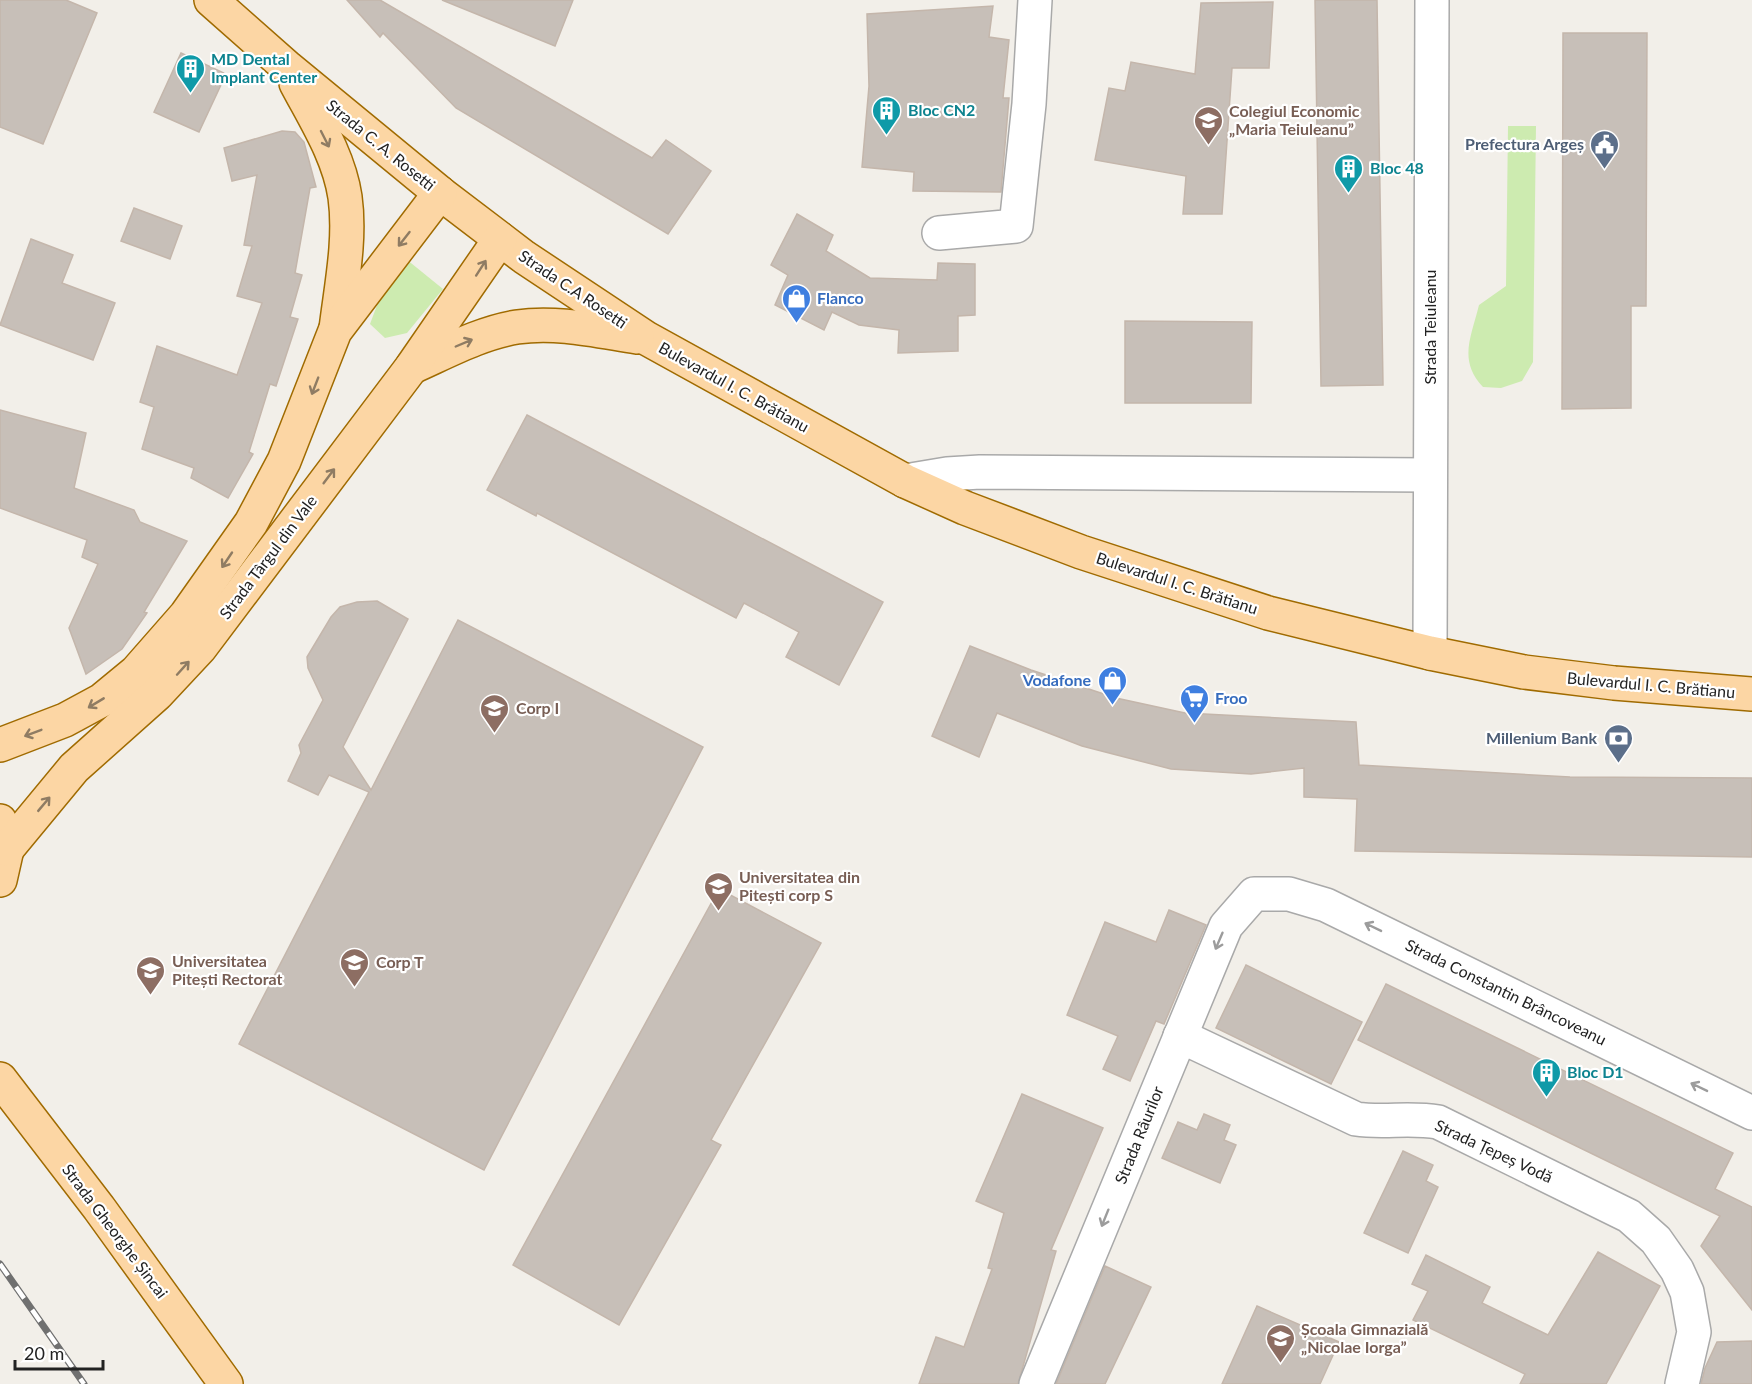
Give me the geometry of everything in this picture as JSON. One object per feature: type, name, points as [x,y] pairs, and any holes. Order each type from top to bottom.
[{"type":"main road","name":"Strada C. A. Rosetti","points":[[211,0],[288,68],[440,193],[500,239]]},
{"type":"main road","points":[[288,68],[329,145],[345,196],[345,253],[335,331]]},
{"type":"main road","name":"Strada Târgul din Vale","points":[[0,745],[65,720],[102,700],[136,672],[169,637],[225,564],[251,523],[284,461],[335,331],[440,193]]},
{"type":"main road","name":"Strada Târgul din Vale","points":[[2,850],[74,768],[158,694],[200,648],[411,368],[500,239]]},
{"type":"main road","name":"Strada C.A Rosetti","points":[[500,239],[646,338]]},
{"type":"main road","points":[[411,368],[470,340],[516,327],[562,325],[646,338]]},
{"type":"main road","name":"Bulevardul I. C. Brătianu","points":[[646,338],[905,481],[965,508],[1081,552],[1197,592],[1268,613],[1430,653],[1546,675],[1752,694]]},
{"type":"main road","name":"Strada Gheorghe Șincai","points":[[0,1079],[99,1208],[226,1384]]},
{"type":"street","points":[[939,233],[1016,226],[1029,104],[1035,0]]},
{"type":"street","name":"Strada Teiuleanu","points":[[1430,653],[1432,0]]},
{"type":"street","points":[[905,481],[947,474],[980,472],[1429,475]]},
{"type":"street","name":"Strada Râurilor","points":[[1036,1384],[1226,926],[1254,894]]},
{"type":"street","name":"Strada Constantin Brâncoveanu","points":[[1254,894],[1289,894],[1326,905],[1752,1113]]},
{"type":"street","name":"Strada Țepeș Vodă","points":[[1180,1036],[1356,1119],[1375,1122],[1417,1118],[1438,1122],[1629,1216],[1656,1240],[1677,1270],[1687,1292],[1694,1332],[1682,1384]]},
{"type":"green space","points":[[1508,126],[1536,126],[1533,362],[1522,381],[1501,388],[1483,387],[1471,367],[1469,348],[1479,305],[1506,286]]},
{"type":"green space","points":[[406,259],[443,289],[407,333],[385,338],[370,324],[382,292]]},
{"type":"building","points":[[0,0],[66,0],[97,13],[43,144],[0,127]]},
{"type":"building","points":[[347,0],[380,0],[652,158],[666,140],[711,171],[668,234],[456,108],[383,33],[380,37]]},
{"type":"building","points":[[442,0],[573,0],[555,46]]},
{"type":"building","name":"Bloc 48","points":[[1315,0],[1377,0],[1383,385],[1321,386]]},
{"type":"building","points":[[1273,2],[1269,68],[1232,68],[1222,214],[1183,214],[1186,176],[1095,160],[1109,88],[1125,91],[1131,62],[1195,74],[1201,3]]},
{"type":"building","points":[[993,6],[989,37],[1009,40],[1003,98],[1009,98],[1001,192],[913,191],[914,172],[862,167],[869,86],[867,14]]},
{"type":"building","name":"Prefectura Argeș","points":[[1563,33],[1647,33],[1646,306],[1631,306],[1631,408],[1562,409]]},
{"type":"building","name":"MD Dental Implant Center","points":[[181,53],[226,74],[199,132],[154,112]]},
{"type":"building","points":[[282,131],[295,132],[304,142],[316,187],[310,188],[295,273],[302,275],[290,317],[298,319],[276,386],[270,384],[249,452],[253,454],[228,498],[191,478],[194,468],[142,449],[154,407],[140,402],[157,346],[237,375],[262,303],[237,296],[252,246],[244,245],[257,175],[232,181],[224,148]]},
{"type":"building","points":[[134,208],[182,226],[170,259],[121,241]]},
{"type":"building","points":[[797,214],[833,235],[826,251],[870,278],[937,280],[938,263],[975,264],[975,315],[958,316],[958,351],[898,353],[899,330],[859,325],[832,312],[824,330],[775,305],[788,275],[771,265]]},
{"type":"building","points":[[31,239],[73,255],[62,283],[115,303],[93,360],[0,325]]},
{"type":"building","points":[[1125,321],[1252,322],[1251,403],[1125,403]]},
{"type":"building","points":[[0,410],[86,433],[74,488],[134,510],[140,522],[187,541],[144,612],[147,613],[122,649],[86,674],[69,628],[98,564],[82,557],[87,540],[0,508]]},
{"type":"building","points":[[527,415],[883,602],[839,685],[786,657],[799,632],[744,603],[736,618],[537,513],[536,516],[487,490]]},
{"type":"building","points":[[377,601],[408,619],[343,747],[371,790],[458,620],[703,747],[484,1170],[239,1044],[369,792],[329,775],[318,795],[288,781],[301,753],[299,745],[323,700],[308,668],[307,657],[331,617],[340,607],[357,602]]},
{"type":"building","points":[[970,646],[1031,670],[1116,698],[1185,713],[1356,722],[1359,765],[1570,777],[1752,778],[1752,857],[1355,851],[1357,799],[1304,797],[1304,768],[1251,774],[1171,769],[1082,746],[997,713],[979,757],[932,736]]},
{"type":"building","points":[[719,889],[821,943],[711,1140],[721,1145],[619,1325],[513,1265]]},
{"type":"building","points":[[1169,910],[1206,925],[1164,1024],[1156,1021],[1130,1081],[1103,1069],[1118,1036],[1067,1015],[1105,922],[1156,942]]},
{"type":"building","points":[[1246,965],[1362,1022],[1331,1084],[1216,1028]]},
{"type":"building","name":"Bloc D1","points":[[1386,984],[1733,1153],[1715,1189],[1752,1207],[1752,1310],[1701,1246],[1720,1216],[1358,1040]]},
{"type":"building","points":[[1022,1094],[1103,1128],[1051,1250],[1056,1251],[1018,1384],[919,1384],[936,1337],[964,1347],[992,1269],[988,1268],[1004,1213],[976,1201]]},
{"type":"building","points":[[1204,1114],[1230,1125],[1224,1140],[1236,1145],[1220,1183],[1162,1158],[1178,1122],[1197,1130]]},
{"type":"building","points":[[1403,1151],[1433,1165],[1426,1181],[1438,1187],[1408,1253],[1364,1233]]},
{"type":"building","points":[[1598,1252],[1660,1286],[1606,1384],[1520,1384],[1525,1374],[1413,1320],[1428,1291],[1412,1284],[1426,1255],[1490,1287],[1482,1303],[1548,1335]]},
{"type":"building","points":[[1105,1266],[1151,1287],[1105,1384],[1056,1384]]},
{"type":"building","name":"Școala Gimnazială „Nicolae Iorga”","points":[[1257,1306],[1339,1342],[1320,1384],[1222,1384]]},
{"type":"building","points":[[1752,1341],[1752,1384],[1701,1384],[1705,1368],[1717,1342]]},
{"type":"railway","points":[[0,1264],[84,1384]]},
{"type":"place","name":"MD Dental Implant Center","points":[[190,94]]},
{"type":"place","name":"Bloc CN2","points":[[887,136]]},
{"type":"place","name":"Colegiul Economic „Maria Teiuleanu”","points":[[1208,146]]},
{"type":"place","name":"Prefectura Argeș","points":[[1605,170]]},
{"type":"place","name":"Bloc 48","points":[[1349,194]]},
{"type":"place","name":"Flanco","points":[[796,324]]},
{"type":"place","name":"Vodafone","points":[[1112,706]]},
{"type":"place","name":"Froo","points":[[1194,724]]},
{"type":"place","name":"Corp I","points":[[495,734]]},
{"type":"place","name":"Millenium Bank","points":[[1618,764]]},
{"type":"place","name":"Universitatea din Pitești corp S","points":[[718,912]]},
{"type":"place","name":"Corp T","points":[[355,988]]},
{"type":"place","name":"Universitatea Pitești Rectorat","points":[[151,996]]},
{"type":"place","name":"Bloc D1","points":[[1546,1098]]},
{"type":"place","name":"Școala Gimnazială „Nicolae Iorga”","points":[[1280,1364]]}]
